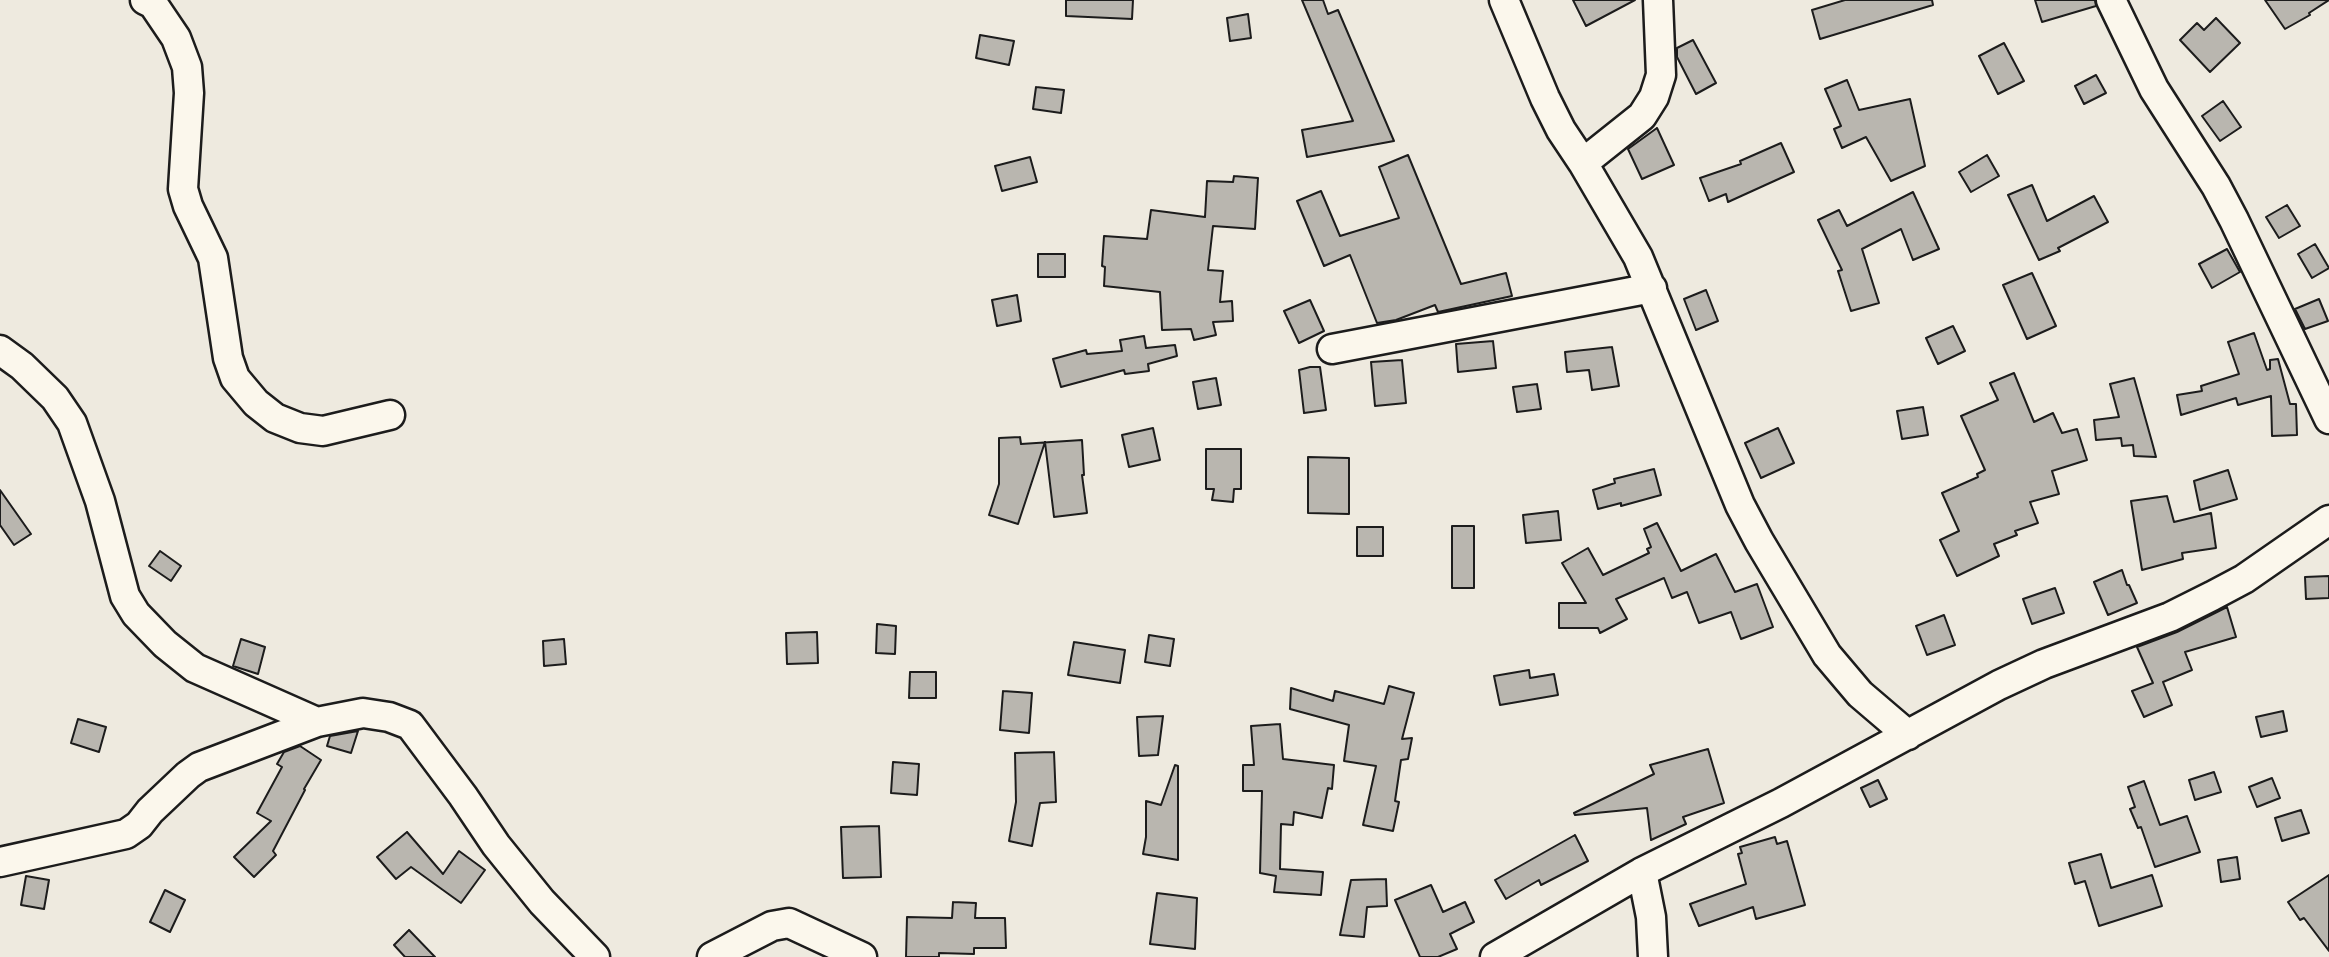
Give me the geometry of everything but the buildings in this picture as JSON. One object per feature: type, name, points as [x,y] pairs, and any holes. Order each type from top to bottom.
[{"type":"street","points":[[1504,0],[1561,130],[1638,257],[1740,505],[1759,541],[1827,655],[1860,694],[1908,735]]},
{"type":"street","points":[[1583,163],[1642,116],[1654,97],[1661,75],[1658,0]]},
{"type":"street","points":[[2111,0],[2154,89],[2234,219],[2329,419]]},
{"type":"street","points":[[151,1],[176,38],[187,67],[189,93],[183,189],[188,206],[213,258],[228,358],[235,379],[256,403],[275,418],[300,428],[323,431],[390,415]]},
{"type":"street","points":[[1332,349],[1652,288]]},
{"type":"street","points":[[0,350],[22,366],[55,398],[72,423],[100,501],[125,596],[136,614],[165,644],[195,668],[317,722]]},
{"type":"street","points":[[1495,957],[1642,872],[1781,803],[1999,685],[2044,664],[2170,617],[2212,596],[2244,579],[2329,520]]},
{"type":"street","points":[[0,862],[126,834],[139,825],[150,811],[199,767],[317,722],[363,713],[388,717],[410,725],[496,845],[542,902],[595,957]]},
{"type":"street","points":[[1642,872],[1651,917],[1653,957]]},
{"type":"street","points":[[712,957],[772,926],[789,923],[862,957]]}]
